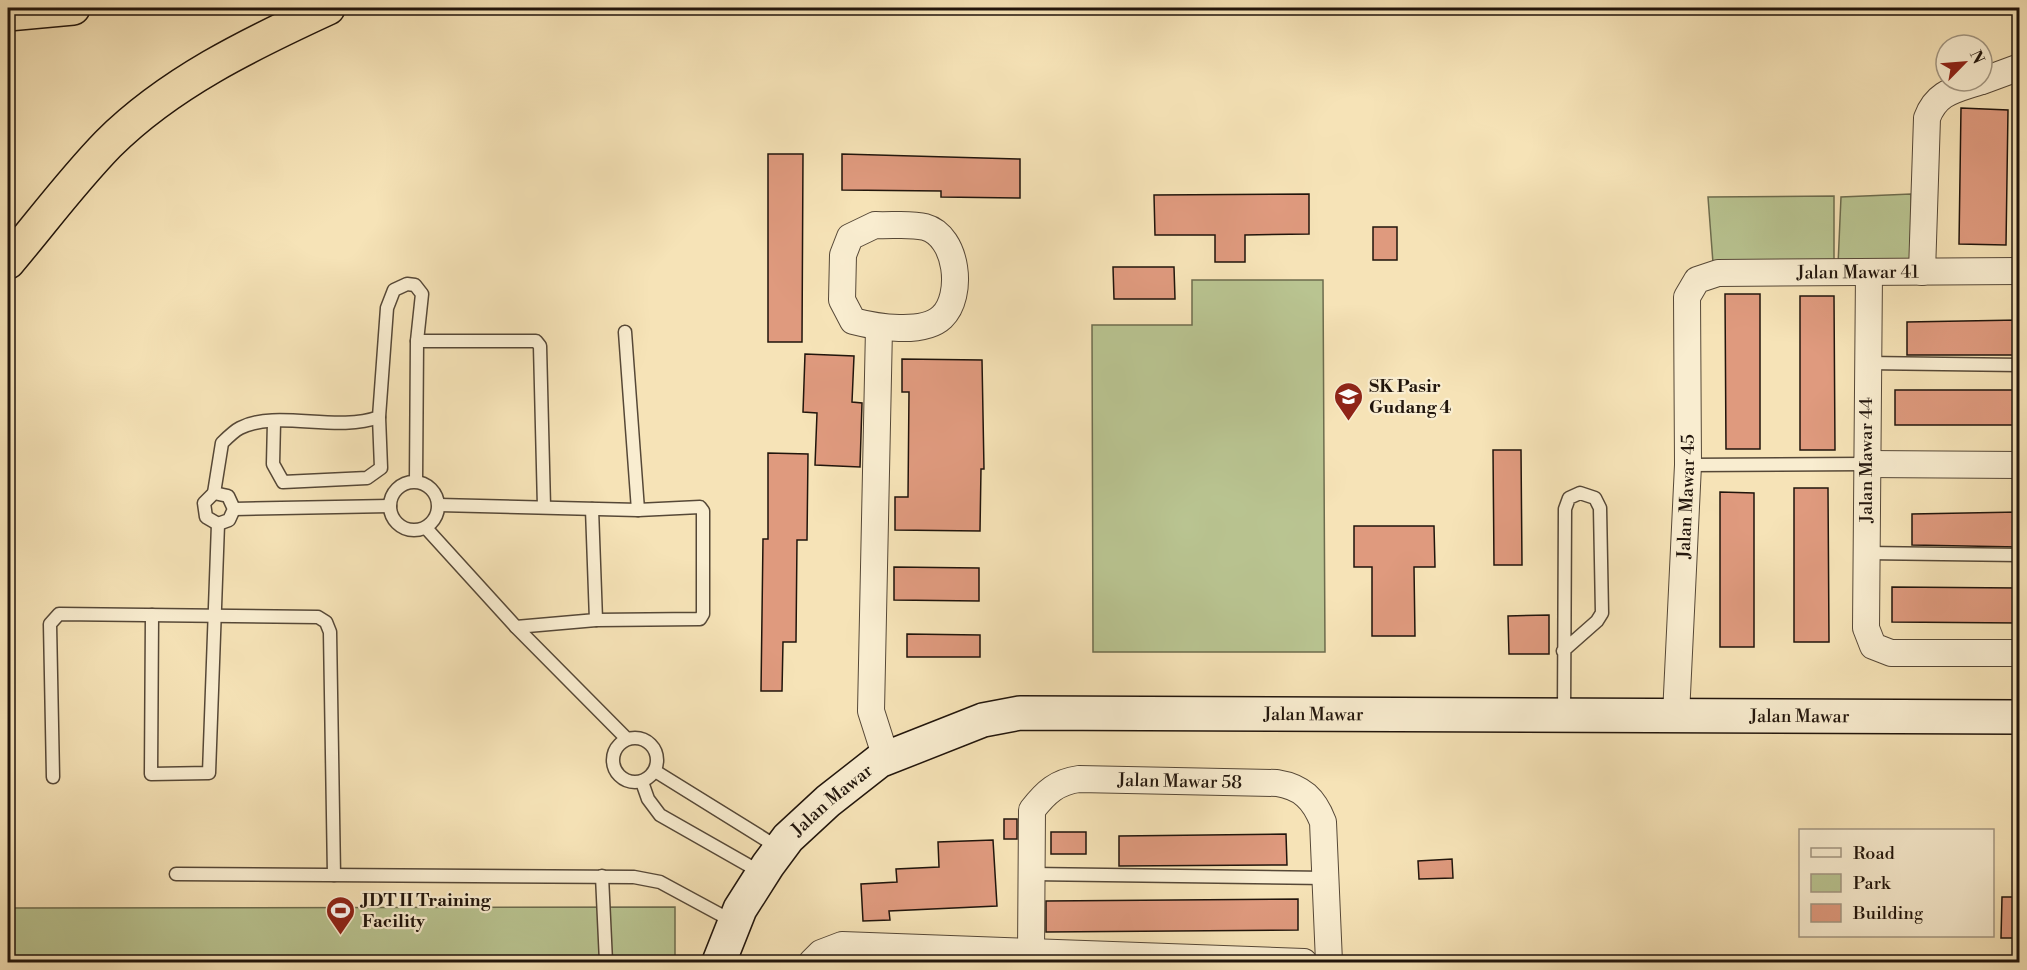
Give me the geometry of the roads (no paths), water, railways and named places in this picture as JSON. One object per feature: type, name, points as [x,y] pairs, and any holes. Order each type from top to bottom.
[{"type":"highway","points":[[8,14],[73,8]]},
{"type":"highway","points":[[8,262],[108,144],[168,94],[245,46],[327,8]]},
{"type":"street","points":[[1994,76],[2019,67]]},
{"type":"street","points":[[1922,272],[1927,118],[1932,103],[1946,93]]},
{"type":"street","points":[[875,225],[926,227],[945,239],[953,253],[953,299],[942,317],[923,326],[879,328],[853,321],[842,300],[843,255],[850,237],[875,225]]},
{"type":"street","name":"Jalan Mawar 41","points":[[1697,280],[1718,273],[2019,271]]},
{"type":"street","name":"Jalan Mawar 44","points":[[1869,272],[1866,628],[1873,646],[1891,653],[2019,653]]},
{"type":"street","name":"Jalan Mawar 45","points":[[1676,715],[1688,465],[1688,297],[1697,280]]},
{"type":"street","points":[[879,328],[871,711],[886,758]]},
{"type":"street","points":[[1866,464],[2019,465]]},
{"type":"street","name":"Jalan Mawar","points":[[719,963],[734,921],[771,861],[788,838],[828,801],[879,761],[983,720],[1020,713],[2019,717]]},
{"type":"street","name":"Jalan Mawar 58","points":[[1041,956],[1032,874],[1032,810],[1052,788],[1065,781],[1079,779],[1277,783],[1291,785],[1304,792],[1314,803],[1323,822],[1329,963]]},
{"type":"street","points":[[812,963],[821,954],[842,945],[1041,956],[1304,963]]},
{"type":"lane","points":[[274,422],[273,464],[283,482],[368,478],[381,468],[379,417],[387,308],[394,290],[406,284],[415,285],[422,294],[417,341],[416,480]]},
{"type":"lane","points":[[625,332],[638,510]]},
{"type":"lane","points":[[417,341],[536,341],[540,345],[544,507]]},
{"type":"lane","points":[[1867,363],[2019,365]]},
{"type":"lane","points":[[218,524],[206,517],[204,503],[214,493],[222,443],[240,428],[274,422],[359,424],[379,417]]},
{"type":"lane","points":[[1688,465],[1866,464]]},
{"type":"lane","points":[[416,480],[434,489],[439,505],[426,528],[410,530],[396,522],[390,506],[397,488],[416,480]]},
{"type":"lane","points":[[214,493],[228,496],[234,509],[229,520],[218,524]]},
{"type":"lane","points":[[1563,651],[1602,614],[1600,508],[1595,498],[1584,494],[1569,498],[1565,509],[1563,651],[1564,715]]},
{"type":"lane","points":[[439,505],[638,510],[700,507],[703,511],[703,614],[700,620],[596,620],[516,627]]},
{"type":"lane","points":[[234,509],[390,506]]},
{"type":"lane","points":[[592,509],[596,620]]},
{"type":"lane","points":[[152,615],[151,774],[209,773],[218,524]]},
{"type":"lane","points":[[426,528],[516,627],[627,739],[645,740],[656,753],[656,771]]},
{"type":"lane","points":[[1866,553],[2019,555]]},
{"type":"lane","points":[[53,777],[50,624],[60,614],[318,617],[326,622],[330,632],[334,875]]},
{"type":"lane","points":[[627,739],[614,751],[613,768],[625,781],[642,782],[656,771]]},
{"type":"lane","points":[[656,771],[771,861]]},
{"type":"lane","points":[[642,782],[648,799],[660,815],[771,861]]},
{"type":"lane","points":[[176,874],[645,878],[660,882],[734,921]]},
{"type":"lane","points":[[1032,874],[1326,878]]},
{"type":"lane","points":[[602,876],[606,963]]},
{"type":"place","name":"SK Pasir Gudang 4","points":[[1348,422]]},
{"type":"place","name":"JDT II Training Facility","points":[[341,936]]}]
